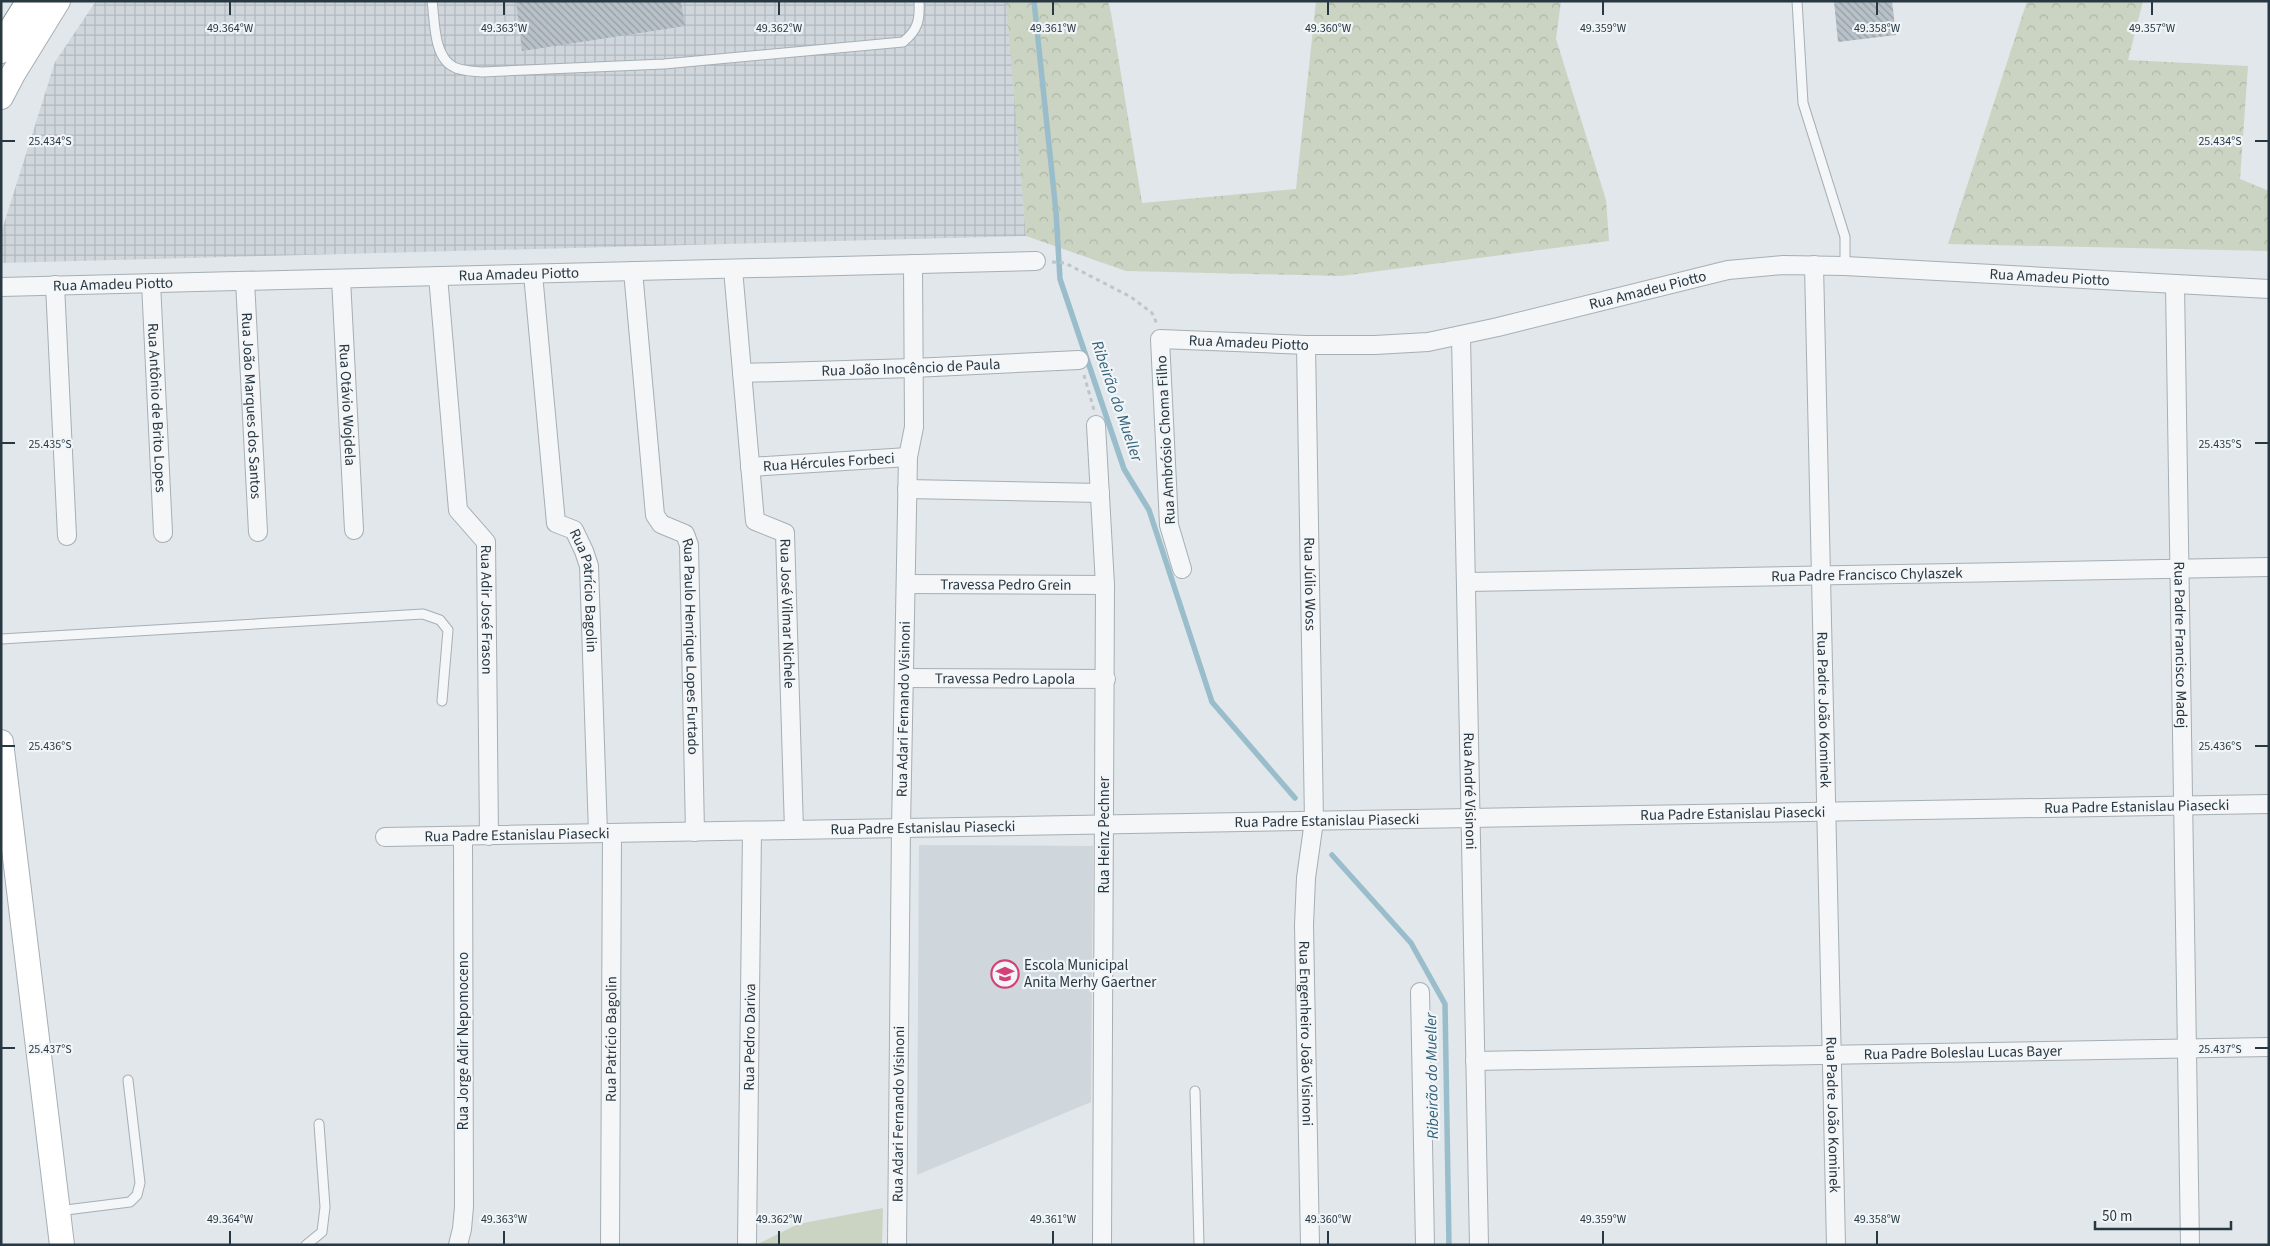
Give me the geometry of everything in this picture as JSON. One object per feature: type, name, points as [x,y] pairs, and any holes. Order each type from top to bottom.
[{"type":"highway","points":[[1,49],[31,1]]},
{"type":"main road","points":[[1,97],[58,1]]},
{"type":"main road","points":[[1,742],[62,1245]]},
{"type":"street","name":"Rua Amadeu Piotto","points":[[1,287],[1036,261]]},
{"type":"street","name":"Rua Adari Fernando Visinoni","points":[[897,1245],[901,828],[907,489],[908,457],[914,427],[913,264]]},
{"type":"street","name":"Rua Padre João Kominek","points":[[1814,265],[1836,1245]]},
{"type":"street","name":"Rua Amadeu Piotto","points":[[1160,339],[1306,345],[1402,344],[1461,336],[1719,272],[1752,267],[1845,266],[2175,286],[2269,289]]},
{"type":"street","name":"Rua José Vilmar Nichele","points":[[734,269],[755,521],[784,534],[794,830]]},
{"type":"street","name":"Rua Paulo Henrique Lopes Furtado","points":[[634,271],[655,515],[661,524],[685,534],[689,545],[695,832]]},
{"type":"street","name":"Rua Patrício Bagolin","points":[[533,274],[556,524],[574,530],[589,566],[605,834],[610,1245]]},
{"type":"street","name":"Rua Adir José Frason","points":[[438,276],[458,510],[486,542],[489,836]]},
{"type":"street","name":"Rua Otávio Wojdela","points":[[341,278],[354,530]]},
{"type":"street","name":"Rua João Marques dos Santos","points":[[246,281],[258,532]]},
{"type":"street","name":"Rua Antônio de Brito Lopes","points":[[151,283],[163,532]]},
{"type":"street","points":[[56,286],[67,536]]},
{"type":"street","name":"Rua Padre Francisco Madej","points":[[2175,286],[2190,1245]]},
{"type":"street","name":"Rua André Visinoni","points":[[1461,336],[1479,1245]]},
{"type":"street","name":"Rua Ambrósio Choma Filho","points":[[1160,339],[1169,525],[1182,569]]},
{"type":"street","name":"Rua Júlio Woss","points":[[1306,345],[1314,821]]},
{"type":"street","name":"Rua João Inocêncio de Paula","points":[[742,373],[913,368],[1079,360]]},
{"type":"street","name":"Rua Heinz Pechner","points":[[1096,425],[1105,586],[1106,679],[1102,1245]]},
{"type":"street","name":"Rua Hércules Forbeci","points":[[750,467],[908,457]]},
{"type":"street","points":[[907,489],[1100,493]]},
{"type":"street","name":"Rua Padre Francisco Chylaszek","points":[[1466,582],[2269,568]]},
{"type":"street","name":"Travessa Pedro Grein","points":[[906,584],[1105,586]]},
{"type":"street","name":"Travessa Pedro Lapola","points":[[904,678],[1106,679]]},
{"type":"street","name":"Rua Padre Estanislau Piasecki","points":[[385,837],[2269,804]]},
{"type":"street","name":"Rua Engenheiro João Visinoni","points":[[1310,1245],[1304,916],[1306,878],[1314,821]]},
{"type":"street","name":"Rua Pedro Dariva","points":[[748,1242],[752,831]]},
{"type":"street","name":"Rua Jorge Adir Nepomoceno","points":[[458,1245],[464,1207],[463,836]]},
{"type":"street","points":[[1420,992],[1425,1245]]},
{"type":"street","name":"Rua Padre Boleslau Lucas Bayer","points":[[1475,1062],[2269,1047]]},
{"type":"lane","points":[[432,1],[438,44],[443,57],[454,67],[482,72],[664,64],[903,42],[915,33],[920,17],[919,1]]},
{"type":"lane","points":[[1797,1],[1803,103],[1845,237],[1845,266]]},
{"type":"lane","points":[[1,640],[423,614],[440,620],[448,630],[442,701]]},
{"type":"lane","points":[[58,1211],[130,1202],[137,1195],[140,1183],[128,1080]]},
{"type":"lane","points":[[1195,1091],[1199,1245]]},
{"type":"lane","points":[[306,1245],[322,1232],[323,1224],[324,1207],[319,1124]]},
{"type":"path","points":[[1065,263],[1131,297],[1146,308],[1156,319],[1160,339]]},
{"type":"path","points":[[1079,360],[1089,387],[1096,425]]},
{"type":"shaded area","points":[[96,1],[1007,1],[1026,236],[1,263],[1,233],[55,62]]},
{"type":"shaded area","name":"Escola Municipal Anita Merhy Gaertner","points":[[919,845],[1093,846],[1091,1102],[917,1175]]},
{"type":"green space","points":[[1006,1],[1108,1],[1142,203],[1296,189],[1316,1],[1561,1],[1556,39],[1606,200],[1609,241],[1341,276],[1126,271],[1026,236]]},
{"type":"green space","points":[[2027,1],[2143,1],[2128,60],[2248,66],[2240,179],[2269,191],[2269,251],[1948,244]]},
{"type":"green space","points":[[883,1208],[882,1245],[756,1245],[798,1224]]},
{"type":"building","points":[[516,1],[681,1],[685,26],[522,51]]},
{"type":"building","points":[[1834,1],[1892,1],[1896,35],[1838,42]]},
{"type":"waterway","name":"Ribeirão do Mueller","points":[[1034,1],[1056,212],[1060,279],[1124,469],[1149,510],[1212,702],[1295,798]]},
{"type":"waterway","name":"Ribeirão do Mueller","points":[[1332,855],[1411,943],[1445,1004],[1449,1245]]},
{"type":"place","name":"Escola Municipal Anita Merhy Gaertner","points":[[1005,974]]}]
